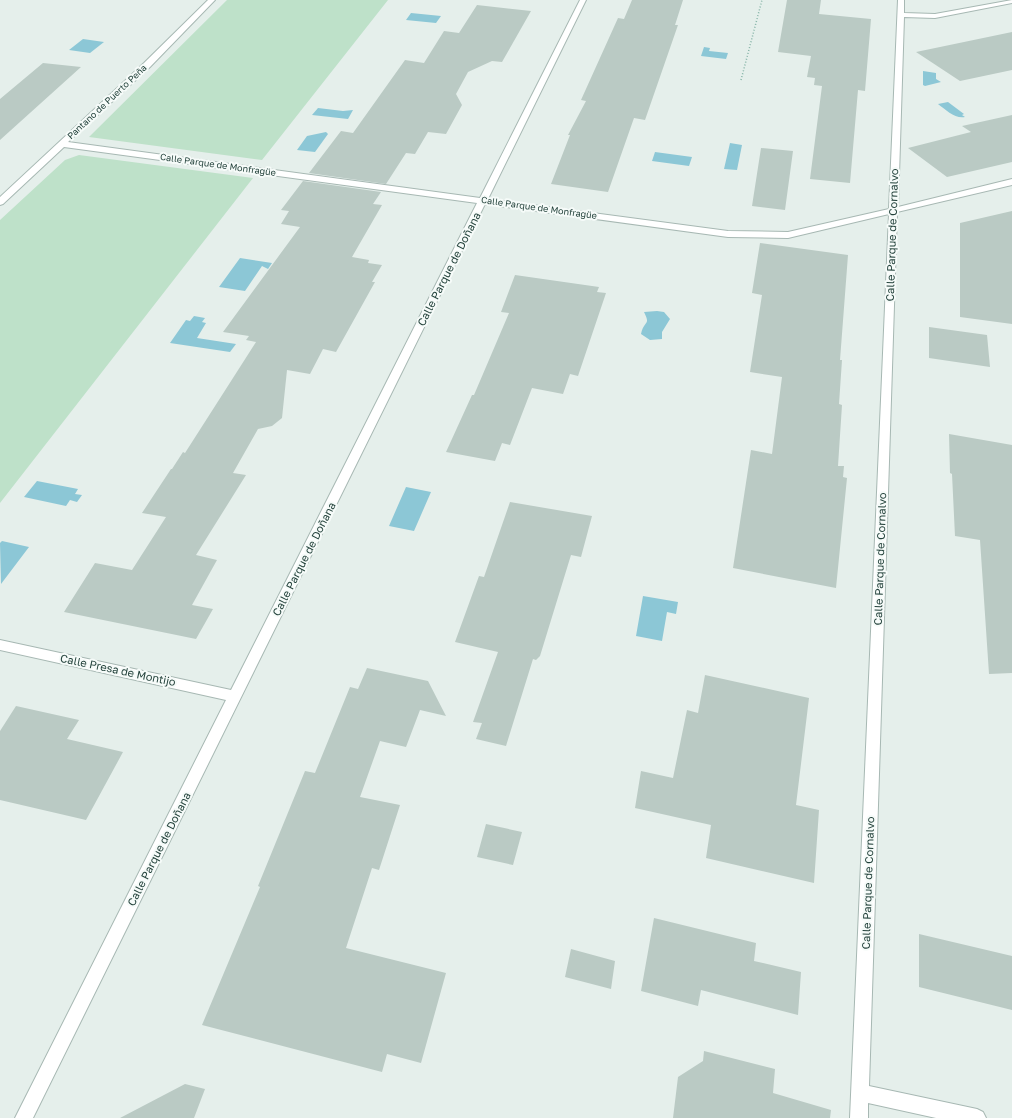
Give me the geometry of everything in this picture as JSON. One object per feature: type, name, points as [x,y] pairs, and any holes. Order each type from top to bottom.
[{"type":"street","name":"Pantano de Puerto Peña","points":[[0,202],[147,65],[212,0]]},
{"type":"street","name":"Calle Parque de Doñana","points":[[24,1118],[584,0]]},
{"type":"street","name":"Calle Parque de Cornalvo","points":[[859,1118],[901,0]]},
{"type":"street","points":[[900,15],[935,16],[1012,1]]},
{"type":"street","name":"Calle Parque de Monfragüe","points":[[62,144],[728,234],[788,235],[1012,182]]},
{"type":"street","name":"Calle Presa de Montijo","points":[[0,645],[235,696]]},
{"type":"street","points":[[860,1093],[978,1118]]},
{"type":"path","points":[[741,80],[762,0]]},
{"type":"green space","points":[[227,0],[388,0],[262,160],[89,137]]},
{"type":"green space","points":[[79,155],[253,178],[0,503],[0,220],[65,160]]},
{"type":"water","points":[[411,13],[441,16],[436,23],[406,20]]},
{"type":"water","points":[[83,39],[104,42],[90,53],[69,50]]},
{"type":"water","points":[[704,47],[710,48],[709,51],[728,53],[726,59],[701,56]]},
{"type":"water","points":[[923,71],[936,73],[936,79],[941,82],[925,86],[923,85]]},
{"type":"water","points":[[948,102],[964,114],[962,115],[965,117],[958,117],[938,104]]},
{"type":"water","points":[[318,108],[343,111],[353,110],[348,119],[312,115]]},
{"type":"water","points":[[326,132],[328,134],[315,152],[297,150],[307,136]]},
{"type":"water","points":[[730,143],[742,145],[737,170],[724,169]]},
{"type":"water","points":[[655,152],[692,157],[689,166],[652,161]]},
{"type":"water","points":[[240,258],[272,263],[268,269],[262,266],[245,291],[219,287]]},
{"type":"water","points":[[644,312],[664,312],[670,319],[662,332],[662,339],[650,340],[641,334],[647,321]]},
{"type":"water","points":[[194,316],[205,318],[202,322],[206,323],[197,338],[236,344],[230,352],[170,343],[186,320],[190,321]]},
{"type":"water","points":[[37,481],[78,489],[75,494],[82,495],[77,502],[70,500],[66,506],[24,497]]},
{"type":"water","points":[[406,487],[431,492],[414,531],[389,526]]},
{"type":"water","points":[[2,541],[29,547],[1,584],[0,543]]},
{"type":"water","points":[[643,596],[678,602],[676,614],[667,612],[662,641],[636,636]]},
{"type":"building","points":[[632,0],[683,0],[675,25],[678,25],[645,120],[634,118],[608,192],[551,184],[570,135],[568,135],[586,101],[581,100],[618,18],[624,19]]},
{"type":"building","points":[[787,0],[821,0],[819,14],[871,19],[865,91],[858,90],[850,183],[810,179],[822,86],[814,85],[815,78],[807,77],[811,56],[778,52]]},
{"type":"building","points":[[477,5],[531,11],[502,62],[492,61],[468,72],[456,94],[462,105],[446,134],[428,132],[415,154],[406,153],[386,184],[309,173],[341,131],[353,133],[405,60],[424,63],[444,31],[459,33]]},
{"type":"building","points":[[1012,32],[1012,70],[960,81],[916,52]]},
{"type":"building","points":[[43,63],[81,67],[0,140],[0,99]]},
{"type":"building","points":[[1012,115],[1012,162],[947,177],[908,148],[971,132],[962,126]]},
{"type":"building","points":[[761,148],[793,151],[785,210],[752,206]]},
{"type":"building","points":[[303,181],[381,192],[373,204],[382,205],[352,257],[369,260],[368,263],[382,265],[372,282],[375,282],[336,352],[323,349],[310,374],[287,370],[282,418],[272,426],[258,429],[233,473],[246,475],[196,555],[217,560],[192,605],[213,609],[196,639],[64,612],[95,563],[132,570],[166,517],[142,513],[183,452],[185,453],[256,342],[246,340],[249,336],[223,332],[300,227],[281,224],[289,211],[281,210]]},
{"type":"building","points":[[1012,211],[1012,324],[960,317],[960,223]]},
{"type":"building","points":[[760,243],[848,255],[840,360],[842,360],[839,404],[842,405],[838,466],[844,466],[843,477],[847,478],[836,588],[733,568],[751,450],[772,454],[782,377],[750,372],[762,295],[752,293]]},
{"type":"building","points":[[515,275],[599,287],[597,292],[606,293],[578,376],[570,374],[563,394],[532,388],[510,445],[502,443],[495,461],[446,452],[472,395],[474,395],[509,313],[501,312]]},
{"type":"building","points":[[929,327],[987,335],[990,367],[929,358]]},
{"type":"building","points":[[949,434],[1012,445],[1012,673],[989,674],[980,540],[955,536],[952,474],[950,473]]},
{"type":"building","points":[[510,502],[592,516],[581,557],[571,555],[540,656],[536,660],[533,659],[506,746],[476,739],[482,723],[473,722],[498,652],[455,642],[479,576],[484,577]]},
{"type":"building","points":[[367,668],[428,681],[446,716],[420,710],[406,747],[380,741],[360,797],[400,805],[379,870],[372,868],[346,948],[446,973],[421,1063],[387,1054],[382,1072],[202,1025],[260,887],[258,886],[305,771],[315,773],[350,687],[358,689]]},
{"type":"building","points":[[705,675],[809,698],[796,805],[819,810],[814,883],[706,858],[711,825],[635,808],[641,771],[673,778],[687,710],[698,713]]},
{"type":"building","points":[[16,706],[79,720],[67,739],[123,752],[86,820],[0,800],[0,731]]},
{"type":"building","points":[[486,824],[522,832],[513,865],[477,857]]},
{"type":"building","points":[[654,918],[756,943],[754,961],[801,972],[798,1015],[701,990],[698,1006],[641,991]]},
{"type":"building","points":[[919,934],[1012,956],[1012,1010],[919,987]]},
{"type":"building","points":[[571,949],[615,961],[611,989],[565,977]]},
{"type":"building","points":[[704,1051],[775,1069],[773,1093],[831,1110],[830,1118],[673,1118],[678,1077],[703,1061]]},
{"type":"building","points":[[185,1084],[205,1089],[194,1118],[120,1118]]}]
